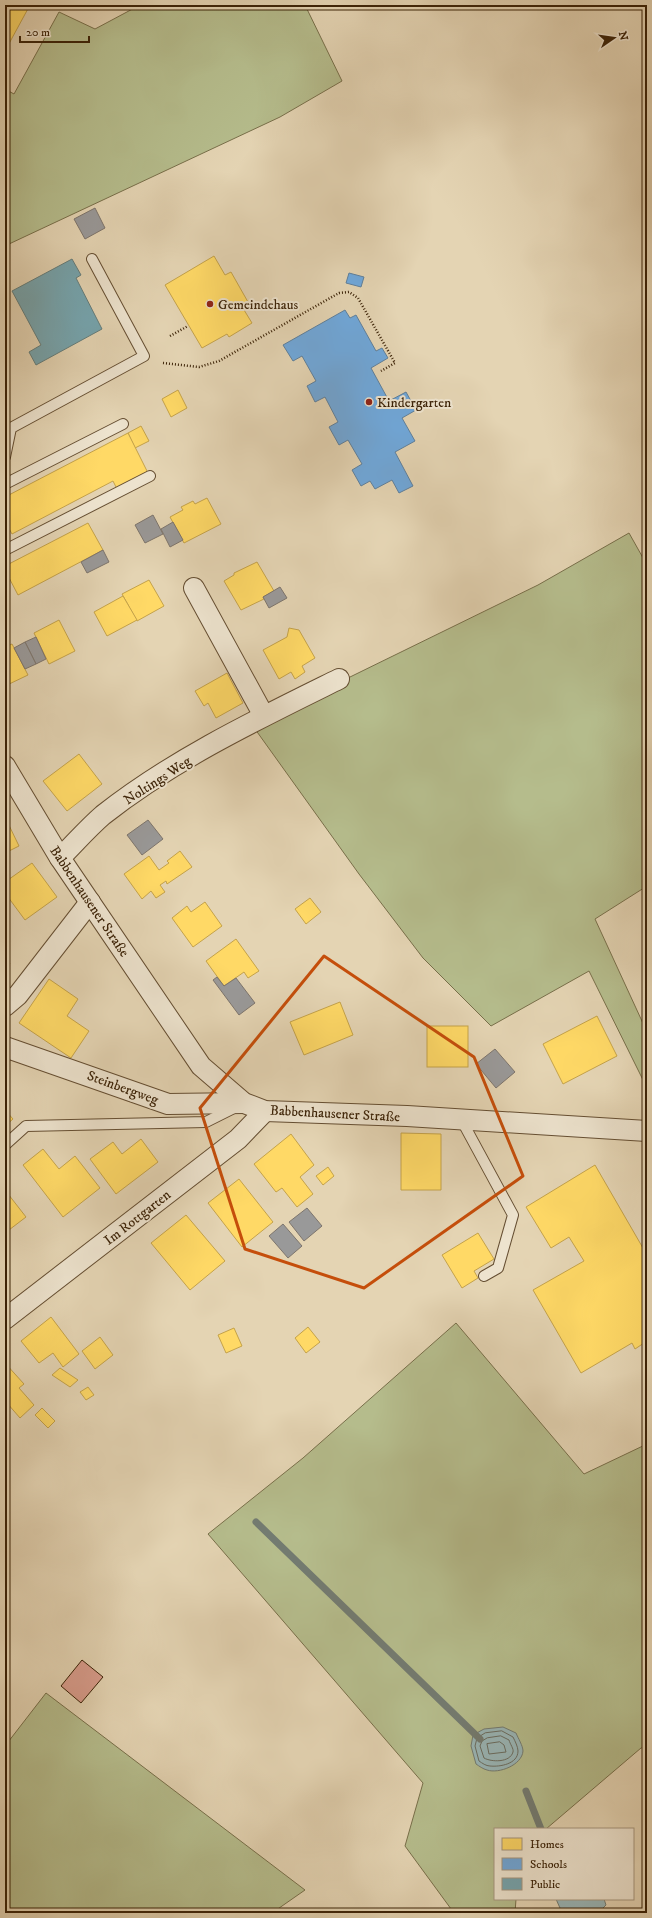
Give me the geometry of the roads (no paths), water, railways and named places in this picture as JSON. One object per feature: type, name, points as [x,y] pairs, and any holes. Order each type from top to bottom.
[{"type":"street","points":[[194,588],[264,716]]},
{"type":"street","name":"Noltings Weg","points":[[60,858],[102,816],[163,772],[264,716],[339,679]]},
{"type":"street","name":"Babbenhausener Straße","points":[[6,768],[60,858],[201,1066],[244,1103],[265,1111],[407,1116],[462,1121],[647,1131]]},
{"type":"street","points":[[5,1006],[18,995],[90,902]]},
{"type":"street","name":"Steinbergweg","points":[[5,1047],[168,1104],[244,1103]]},
{"type":"street","name":"Im Rottgarten","points":[[5,1319],[238,1139],[265,1111]]},
{"type":"lane","points":[[5,457],[11,428],[144,356],[92,259]]},
{"type":"lane","points":[[5,484],[123,424]]},
{"type":"lane","points":[[5,550],[150,476]]},
{"type":"lane","points":[[5,1145],[26,1126],[206,1122],[244,1103]]},
{"type":"lane","points":[[462,1121],[513,1215],[498,1268],[484,1276]]},
{"type":"water","points":[[503,1727],[516,1733],[523,1749],[522,1756],[514,1764],[498,1771],[484,1769],[476,1764],[471,1746],[473,1735],[484,1729]]},
{"type":"water","points":[[556,1900],[604,1900],[606,1905],[598,1913],[566,1913],[560,1908]]},
{"type":"waterway","points":[[256,1522],[480,1739]]},
{"type":"waterway","points":[[526,1791],[541,1828]]},
{"type":"place","name":"Gemeindehaus","points":[[210,304]]},
{"type":"place","name":"Kindergarten","points":[[369,402]]}]
